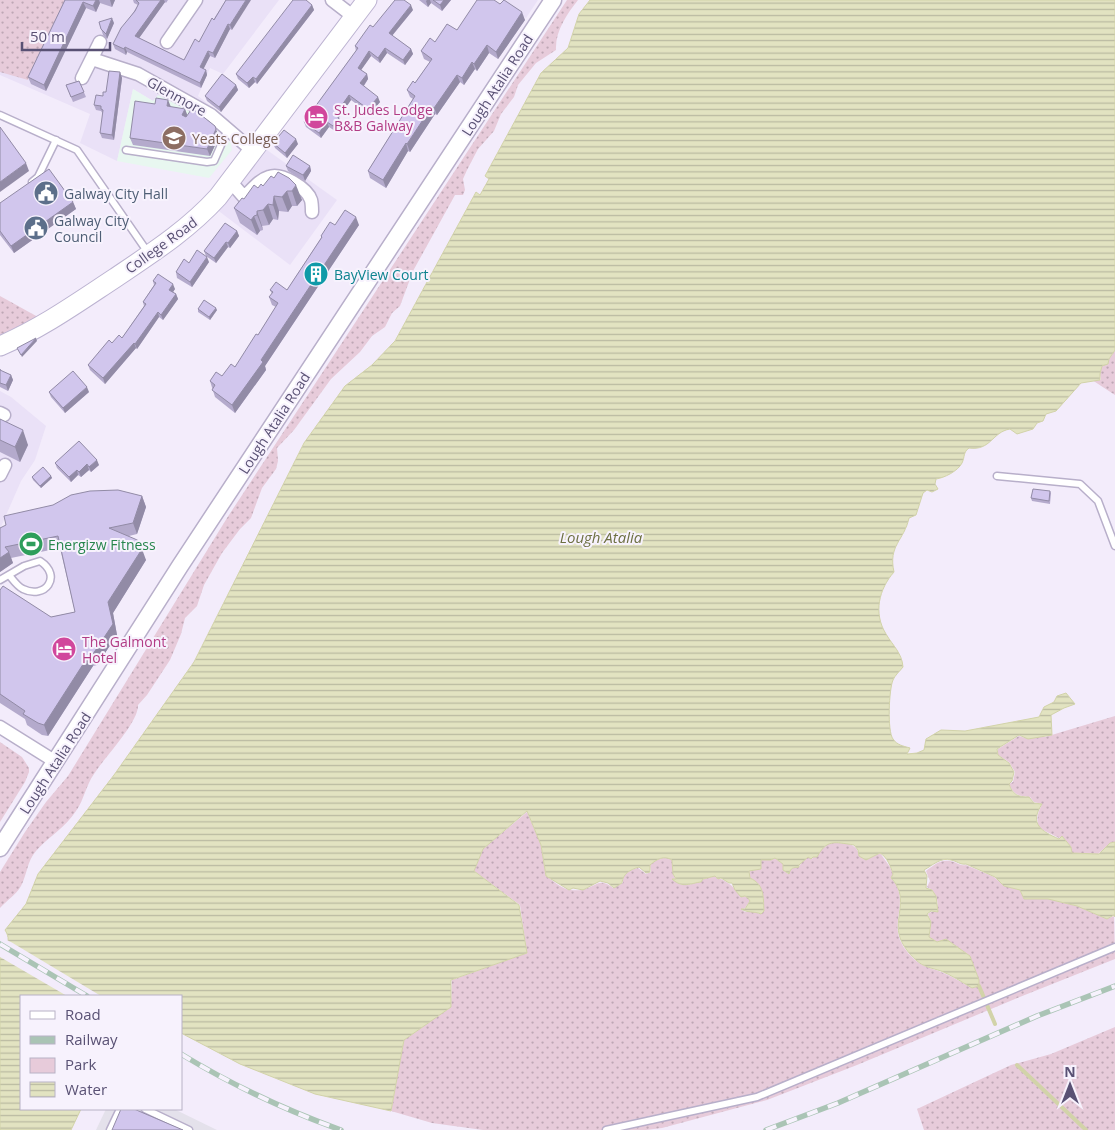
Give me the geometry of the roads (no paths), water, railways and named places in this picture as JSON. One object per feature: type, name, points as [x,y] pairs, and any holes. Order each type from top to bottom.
[{"type":"main road","name":"College Road","points":[[0,346],[45,325],[150,255],[196,220],[218,197],[367,0]]},
{"type":"street","points":[[167,42],[196,0]]},
{"type":"street","points":[[332,0],[354,17]]},
{"type":"street","name":"Lough Atalia Road","points":[[0,848],[180,566],[553,0]]},
{"type":"street","points":[[82,78],[100,42]]},
{"type":"street","name":"Glenmore","points":[[92,59],[138,74],[211,115],[253,151]]},
{"type":"street","points":[[230,181],[244,197],[261,181],[269,176],[278,175],[304,191],[311,200],[312,212]]},
{"type":"street","points":[[0,727],[56,762]]},
{"type":"lane","points":[[0,116],[78,150],[150,255]]},
{"type":"lane","points":[[126,150],[207,162],[214,161],[228,129]]},
{"type":"lane","points":[[24,188],[38,177],[56,140]]},
{"type":"lane","points":[[997,476],[1080,484],[1098,501],[1115,546]]},
{"type":"lane","points":[[0,580],[24,566],[40,561],[48,566],[51,573],[51,582],[45,589],[30,591],[23,589],[9,575]]},
{"type":"lane","points":[[606,1130],[757,1097],[1115,947]]},
{"type":"lane","points":[[110,1130],[120,1110]]},
{"type":"lane","points":[[147,1110],[189,1130]]},
{"type":"water","name":"Lough Atalia","points":[[590,0],[1115,0],[1115,350],[1108,364],[1102,366],[1100,380],[1081,383],[1056,411],[1046,414],[1043,421],[1037,423],[1033,429],[1017,434],[1010,429],[999,434],[982,447],[969,448],[957,469],[947,476],[936,479],[935,484],[938,489],[932,492],[927,490],[923,493],[916,515],[909,518],[895,549],[893,555],[894,572],[881,594],[879,610],[882,626],[899,654],[903,667],[893,680],[889,719],[893,739],[898,744],[910,748],[907,754],[924,750],[926,739],[941,730],[965,731],[1039,717],[1044,707],[1054,702],[1057,696],[1066,693],[1075,704],[1051,715],[1052,735],[1028,739],[1019,735],[997,749],[998,755],[1009,763],[1014,772],[1012,781],[1009,784],[1012,791],[1019,796],[1029,797],[1034,803],[1042,804],[1037,817],[1039,826],[1042,830],[1059,839],[1062,836],[1071,847],[1072,853],[1099,854],[1110,843],[1115,842],[1115,917],[1114,915],[1107,919],[1077,906],[1048,899],[1024,899],[1020,890],[1004,886],[995,877],[966,864],[947,859],[937,862],[924,870],[927,876],[926,888],[932,890],[936,896],[938,912],[931,911],[927,914],[931,922],[929,937],[937,942],[946,939],[970,956],[979,980],[979,986],[972,988],[945,973],[922,964],[913,958],[906,949],[898,927],[899,892],[891,878],[893,874],[890,865],[880,853],[866,860],[859,856],[858,850],[854,845],[832,843],[824,847],[817,857],[811,859],[808,857],[799,867],[791,869],[789,874],[783,870],[783,864],[775,858],[761,860],[761,869],[749,871],[750,878],[761,888],[764,911],[761,914],[741,909],[745,909],[750,901],[745,896],[741,897],[732,883],[721,878],[718,879],[715,876],[687,885],[676,882],[672,879],[676,879],[673,874],[672,860],[666,858],[658,859],[650,865],[650,872],[646,873],[639,867],[630,871],[625,874],[622,883],[614,888],[608,883],[600,881],[583,890],[573,888],[569,890],[546,876],[541,845],[527,811],[483,849],[474,871],[519,905],[527,953],[451,980],[451,1007],[404,1040],[391,1111],[315,1094],[240,1064],[182,1034],[182,995],[20,995],[20,1110],[81,1110],[71,1130],[0,1130],[0,957],[8,941],[5,930],[26,904],[38,874],[114,775],[194,662],[304,443],[345,386],[372,365],[395,341],[476,192],[480,195],[489,179],[485,176],[541,73],[568,48],[579,14]]},
{"type":"waterway","points":[[979,986],[995,1024]]},
{"type":"waterway","points":[[1017,1065],[1086,1130]]},
{"type":"railway","points":[[0,944],[85,995]]},
{"type":"railway","points":[[766,1130],[838,1103],[1037,1016],[1115,986]]},
{"type":"railway","points":[[182,1055],[259,1096],[341,1130]]},
{"type":"place","name":"St. Judes Lodge B&B Galway","points":[[316,117]]},
{"type":"place","name":"Yeats College","points":[[174,138]]},
{"type":"place","name":"Galway City Hall","points":[[46,193]]},
{"type":"place","name":"Galway City Council","points":[[36,228]]},
{"type":"place","name":"BayView Court","points":[[316,274]]},
{"type":"place","name":"Energizw Fitness","points":[[31,544]]},
{"type":"place","name":"The Galmont Hotel","points":[[64,649]]}]
